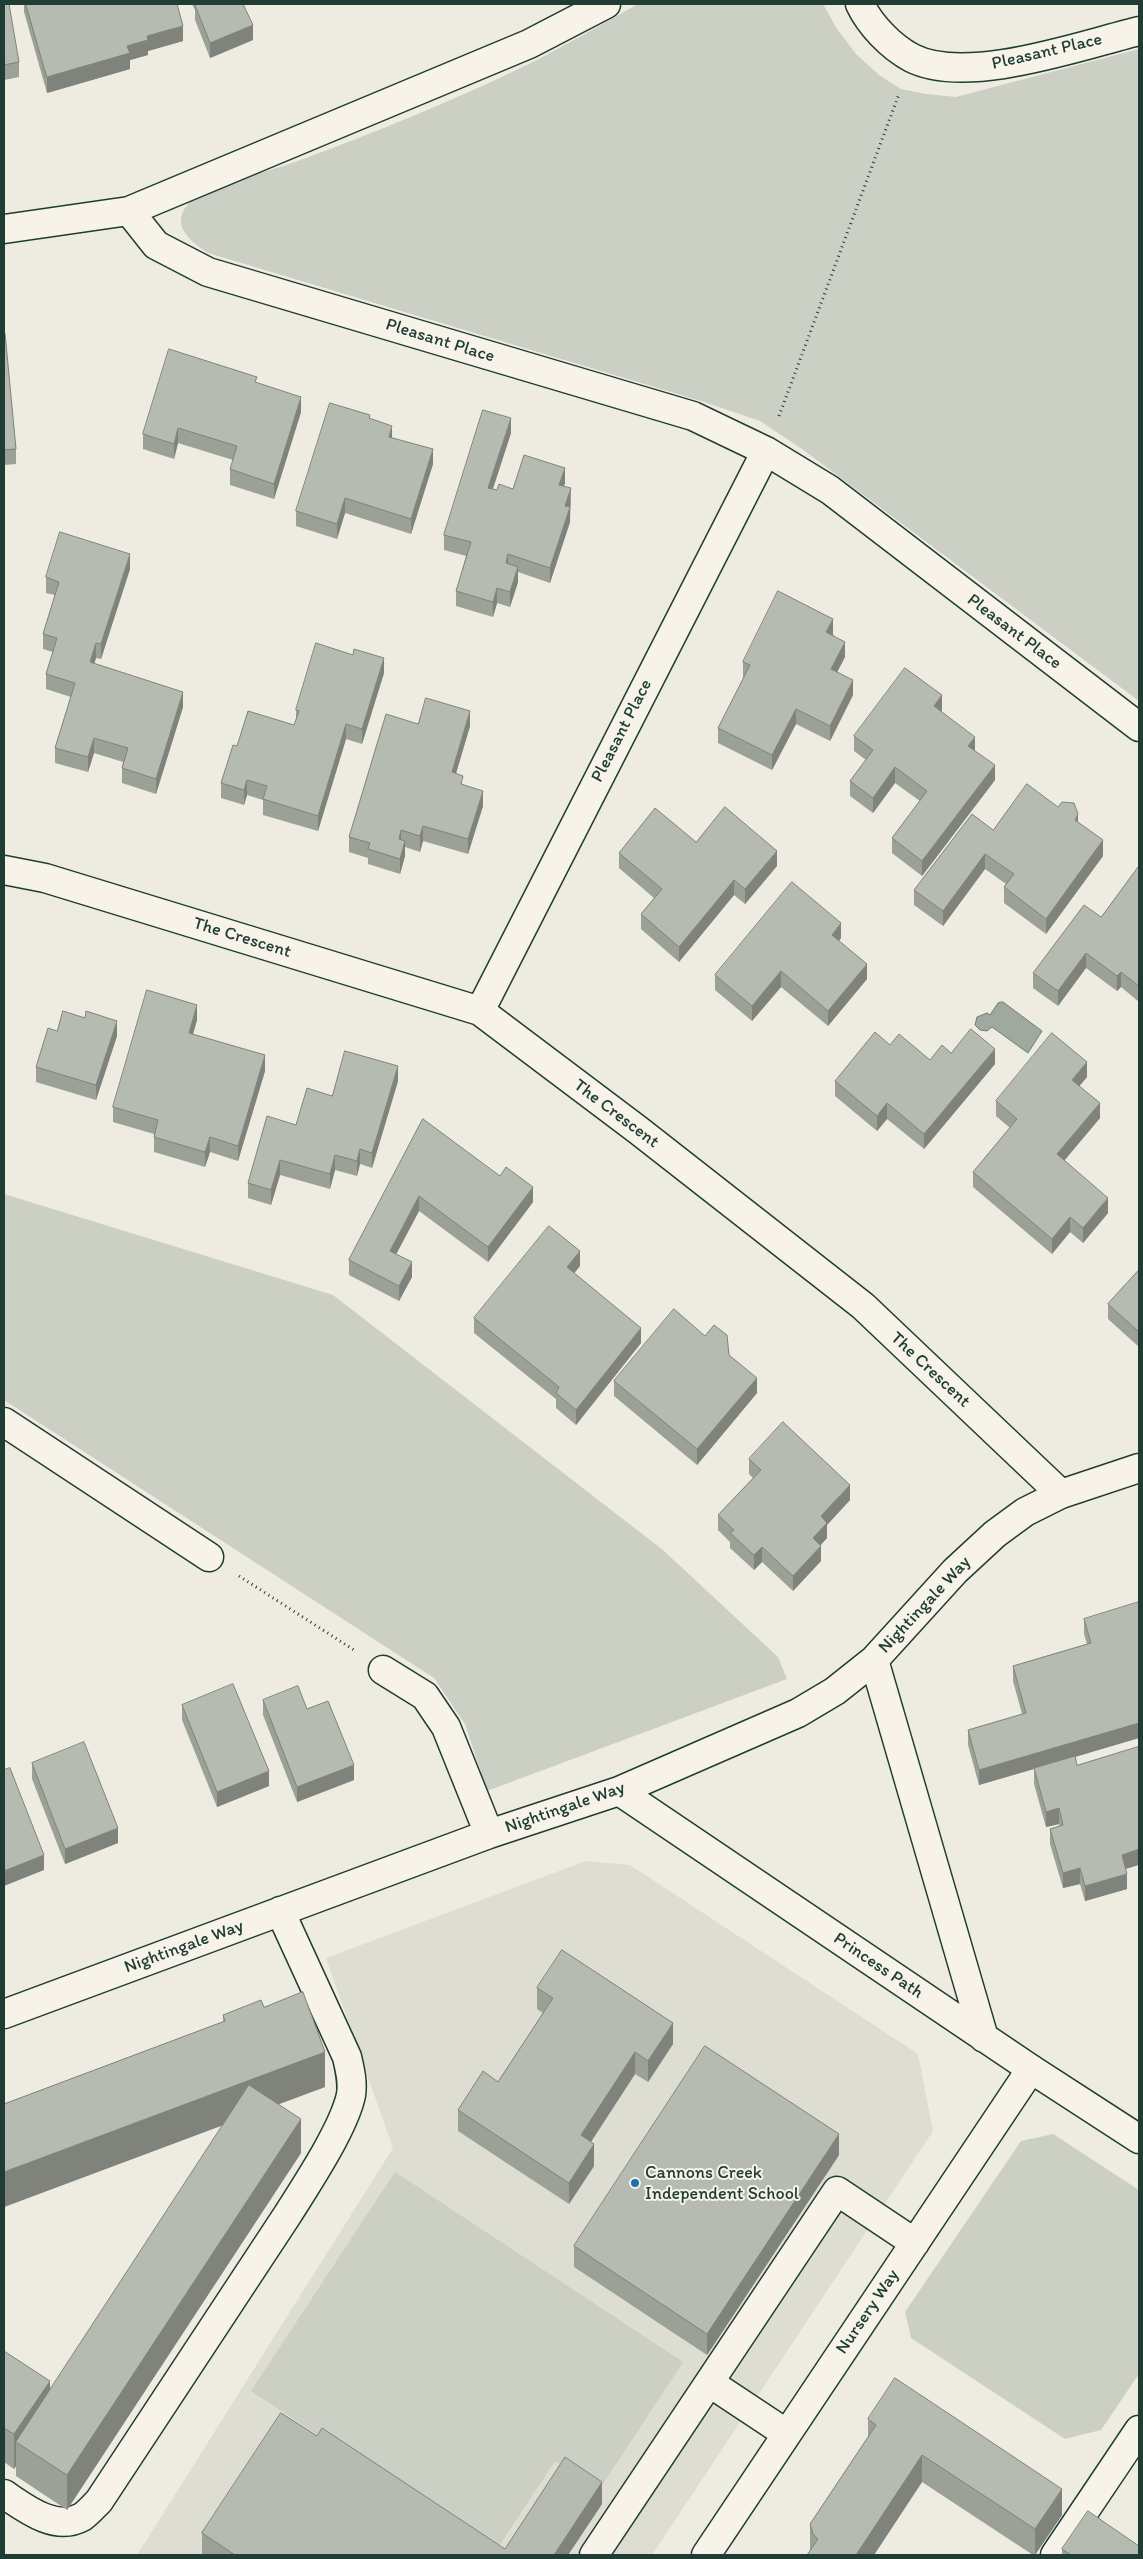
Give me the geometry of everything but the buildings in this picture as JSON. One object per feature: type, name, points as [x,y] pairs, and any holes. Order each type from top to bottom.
[{"type":"street","points":[[4,229],[129,211],[530,44],[606,4]]},
{"type":"street","name":"Pleasant Place","points":[[860,4],[883,36],[898,48],[912,58],[942,66],[989,67],[1139,30]]},
{"type":"street","name":"Pleasant Place","points":[[129,211],[156,245],[208,272],[693,416],[766,451],[830,490],[1139,727]]},
{"type":"street","name":"Pleasant Place","points":[[480,1011],[766,451]]},
{"type":"street","name":"The Crescent","points":[[4,870],[46,878],[480,1011],[638,1130],[863,1306],[1061,1494]]},
{"type":"street","points":[[4,1422],[209,1557]]},
{"type":"street","points":[[1061,1494],[1139,1468]]},
{"type":"street","name":"Nightingale Way","points":[[4,2014],[489,1834],[619,1791],[798,1713],[834,1691],[874,1660],[955,1571],[995,1534],[1025,1512],[1061,1494]]},
{"type":"street","points":[[874,1660],[984,2038]]},
{"type":"street","points":[[383,1670],[425,1696],[446,1727],[489,1834]]},
{"type":"street","name":"Princess Path","points":[[619,1791],[984,2038],[1139,2138]]},
{"type":"street","points":[[4,2494],[34,2514],[57,2522],[81,2517],[99,2501],[310,2180],[345,2113],[351,2095],[352,2076],[347,2057],[280,1911]]},
{"type":"street","name":"Nursery Way","points":[[706,2555],[1031,2069]]},
{"type":"street","points":[[594,2555],[837,2191],[915,2243]]},
{"type":"street","points":[[710,2383],[787,2434]]},
{"type":"street","points":[[1055,2555],[1139,2430]]},
{"type":"path","points":[[766,451],[900,89]]},
{"type":"path","points":[[209,1557],[383,1670]]},
{"type":"shaded area","points":[[638,4],[823,4],[837,29],[856,54],[879,75],[901,89],[956,97],[1139,49],[1139,701],[802,449],[760,421],[701,401],[208,253],[196,245],[186,234],[181,222],[185,208],[205,192],[325,151],[442,104],[529,64]]},
{"type":"shaded area","points":[[1003,1002],[1042,1031],[1028,1053],[992,1027],[987,1031],[980,1030],[975,1025],[977,1017],[987,1013],[990,1015],[998,1003]]},
{"type":"shaded area","points":[[4,1194],[333,1295],[663,1550],[778,1657],[787,1679],[487,1791],[465,1724],[434,1678],[4,1400]]},
{"type":"shaded area","name":"Cannons Creek Independent School","points":[[586,1861],[630,1865],[918,2054],[933,2131],[652,2555],[137,2555],[393,2148],[326,1958]]},
{"type":"shaded area","points":[[1053,2134],[1139,2190],[1139,2374],[1101,2430],[1065,2439],[911,2338],[905,2312],[1021,2141]]},
{"type":"shaded area","points":[[395,2172],[683,2362],[599,2490],[555,2461],[495,2552],[251,2391]]},
{"type":"place","name":"Cannons Creek Independent School","points":[[635,2183]]}]
